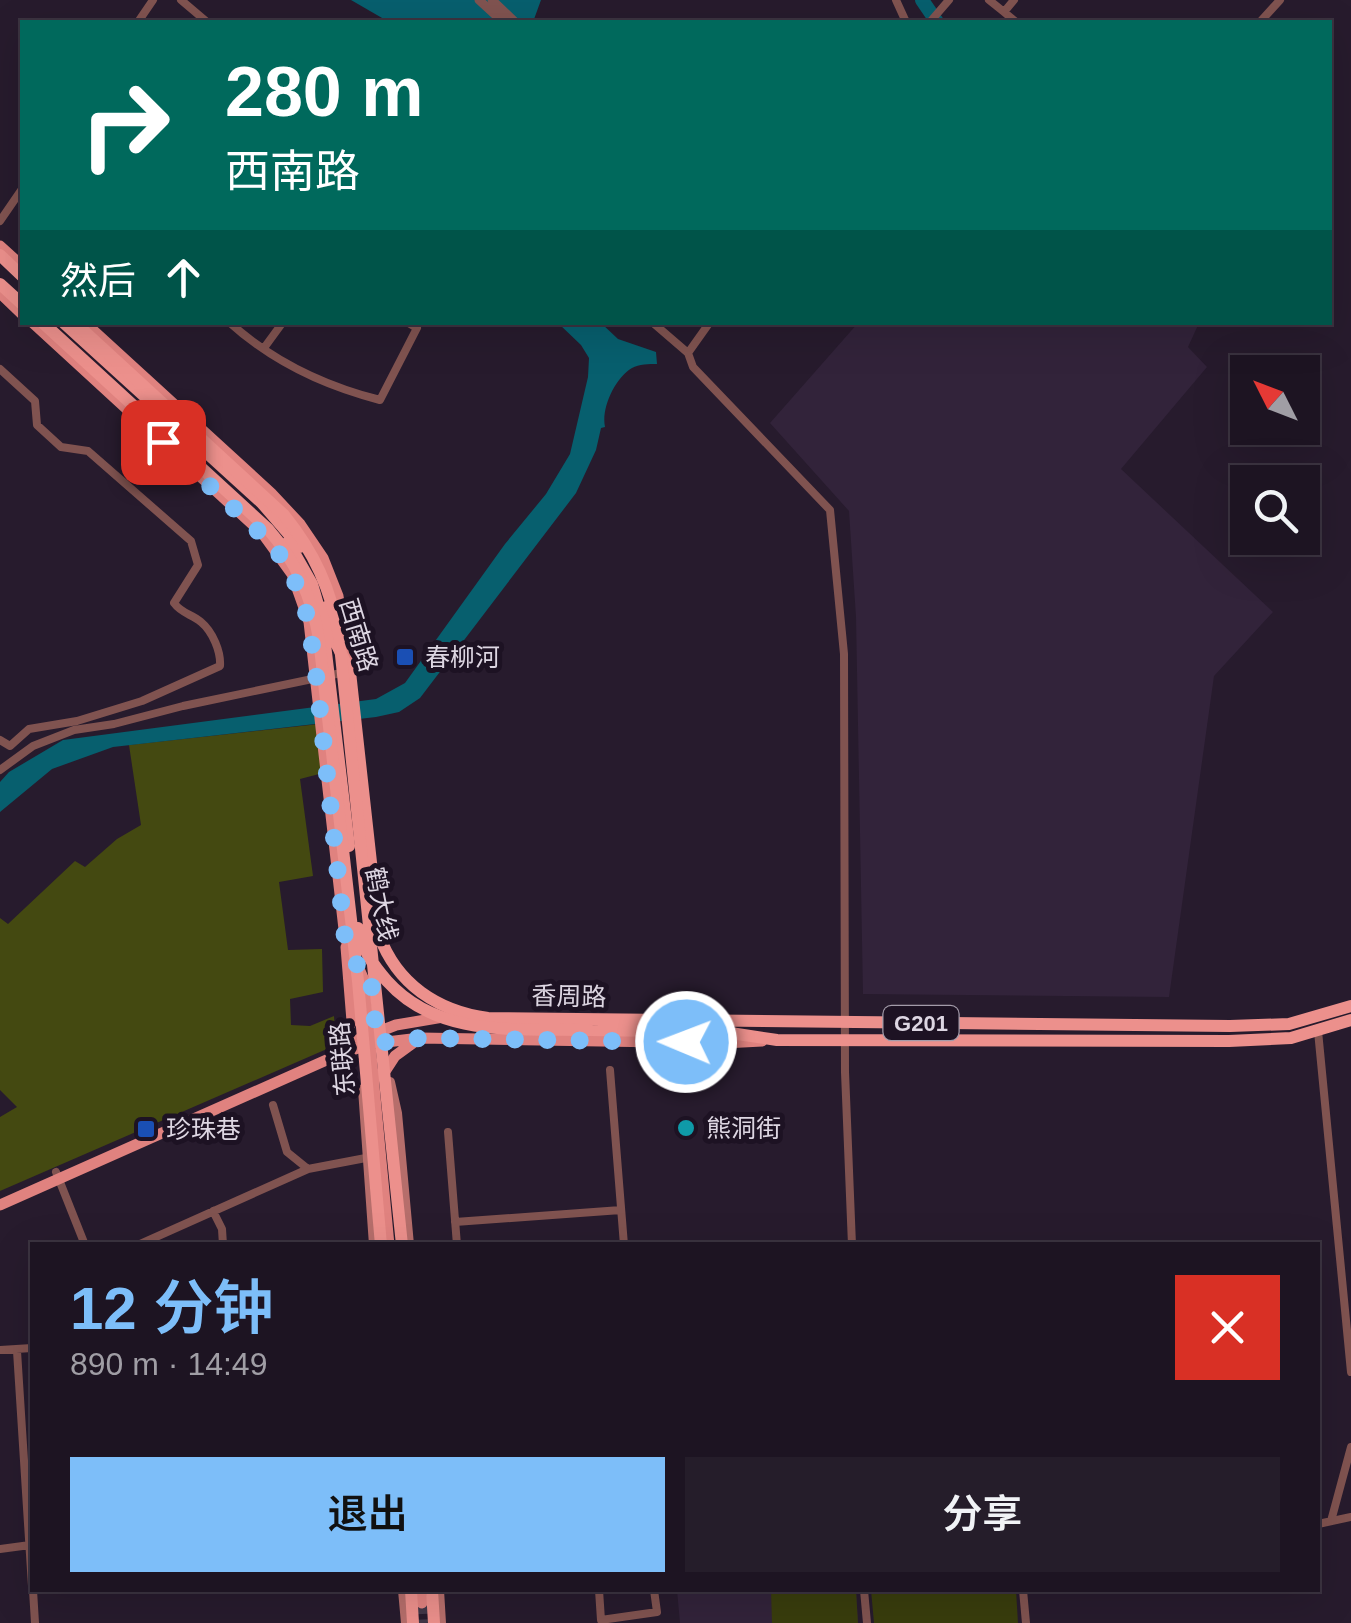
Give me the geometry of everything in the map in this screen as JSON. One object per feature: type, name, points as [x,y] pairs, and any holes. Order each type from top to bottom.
[{"type":"highway","points":[[0,256],[20,274]]},
{"type":"highway","points":[[0,266],[20,284]]},
{"type":"highway","points":[[0,275],[20,293]]},
{"type":"highway","points":[[0,284],[20,302]]},
{"type":"highway","name":"东联路","points":[[45,325],[268,529],[289,555],[306,588],[319,639],[373,1043],[392,1242]]},
{"type":"highway","name":"西南路","points":[[56,325],[274,524],[304,568],[322,619],[328,725],[349,846]]},
{"type":"highway","name":"西南路","points":[[66,325],[262,503],[290,532],[318,582],[332,637],[350,672],[379,935]]},
{"type":"highway","name":"东联路","points":[[77,325],[275,507],[306,544],[324,579],[339,636],[392,1242]]},
{"type":"highway","points":[[187,464],[221,475]]},
{"type":"highway","name":"鹤大线","points":[[349,846],[362,944],[382,975],[410,1003],[435,1016],[462,1024],[724,1032],[776,1040]]},
{"type":"highway","points":[[345,938],[379,935]]},
{"type":"highway","name":"鹤大线","points":[[379,935],[389,958],[412,987],[451,1010],[488,1018]]},
{"type":"highway","name":"香周路","points":[[488,1018],[1260,1026],[1306,1020],[1351,1006]]},
{"type":"highway","name":"香周路","points":[[776,1040],[1229,1042],[1291,1038],[1351,1020]]},
{"type":"highway","points":[[407,1592],[409,1623]]},
{"type":"highway","points":[[436,1592],[438,1623]]},
{"type":"main road","points":[[0,246],[20,264]]},
{"type":"main road","points":[[0,294],[20,312]]},
{"type":"main road","points":[[35,325],[263,534],[299,590],[323,677]]},
{"type":"main road","points":[[87,325],[300,524],[323,558],[338,596],[350,672]]},
{"type":"main road","points":[[328,725],[352,1021],[333,1054],[358,1062],[377,1080]]},
{"type":"main road","name":"西南路","points":[[368,980],[379,935]]},
{"type":"main road","points":[[345,938],[368,980],[392,1242]]},
{"type":"main road","name":"香周路","points":[[0,1196],[57,1175],[333,1054],[373,1043],[430,1018],[488,1018]]},
{"type":"main road","points":[[392,1242],[380,1156],[377,1080],[394,1056],[420,1038]]},
{"type":"main road","name":"香周路","points":[[373,1043],[420,1038],[724,1043],[776,1040]]},
{"type":"main road","name":"香周路","points":[[0,1205],[57,1175]]},
{"type":"street","points":[[181,0],[205,20]]},
{"type":"street","points":[[479,0],[501,20]]},
{"type":"street","points":[[492,0],[512,20]]},
{"type":"street","points":[[988,0],[1014,20]]},
{"type":"street","points":[[1004,12],[1014,0]]},
{"type":"street","points":[[1262,20],[1280,0]]},
{"type":"street","points":[[0,221],[20,192]]},
{"type":"street","points":[[233,325],[298,371],[380,400],[417,328],[412,325]]},
{"type":"street","points":[[264,348],[280,325]]},
{"type":"street","points":[[655,325],[688,353],[693,367],[830,510],[844,654],[845,1040],[852,1242]]},
{"type":"street","points":[[688,353],[708,325]]},
{"type":"street","points":[[0,369],[35,402],[37,425],[61,447],[88,451],[191,540],[198,566],[174,604],[180,612],[201,622],[221,652],[220,666],[142,701],[77,721],[30,729],[10,746],[0,740]]},
{"type":"street","points":[[0,770],[33,746],[74,730],[350,672]]},
{"type":"street","points":[[1318,1031],[1351,1372]]},
{"type":"street","points":[[610,1070],[624,1242]]},
{"type":"street","points":[[273,1105],[288,1152],[308,1169]]},
{"type":"street","points":[[448,1132],[457,1242]]},
{"type":"street","points":[[145,1242],[308,1169],[380,1156]]},
{"type":"street","points":[[57,1175],[84,1242]]},
{"type":"street","points":[[455,1222],[620,1210]]},
{"type":"street","points":[[213,1211],[222,1229],[223,1242]]},
{"type":"street","points":[[0,1350],[30,1348]]},
{"type":"street","points":[[17,1351],[30,1531]]},
{"type":"street","points":[[1331,1521],[1351,1447]]},
{"type":"street","points":[[1320,1524],[1351,1518]]},
{"type":"street","points":[[0,1549],[30,1545]]},
{"type":"street","points":[[33,1592],[35,1623]]},
{"type":"street","points":[[599,1592],[602,1620],[656,1612],[654,1592]]},
{"type":"street","points":[[864,1592],[867,1623]]},
{"type":"street","points":[[1023,1592],[1026,1623]]},
{"type":"shaded area","points":[[856,325],[1198,325],[1188,347],[1207,367],[1121,469],[1273,612],[1214,676],[1169,997],[863,994],[856,617],[849,511],[770,423]]},
{"type":"shaded area","points":[[677,1592],[856,1592],[858,1623],[680,1623]]},
{"type":"green space","points":[[319,724],[323,773],[300,779],[313,876],[279,882],[288,950],[322,949],[323,992],[290,999],[291,1025],[310,1026],[334,1016],[336,1045],[0,1191],[0,1117],[17,1107],[0,1090],[0,918],[8,924],[75,861],[85,867],[117,839],[141,825],[129,745]]},
{"type":"green space","points":[[771,1592],[856,1592],[858,1623],[772,1623]]},
{"type":"green space","points":[[871,1592],[1016,1592],[1018,1623],[874,1623]]},
{"type":"water","points":[[351,0],[541,0],[534,20],[386,20]]},
{"type":"water","name":"春柳河","points":[[560,325],[603,325],[618,339],[656,352],[657,364],[635,367],[615,386],[607,403],[605,427],[601,428],[596,450],[576,493],[420,698],[399,712],[376,717],[113,747],[52,769],[0,812],[0,782],[9,772],[63,740],[376,699],[405,683],[546,494],[570,454],[588,377],[589,358]]},
{"type":"waterway","points":[[922,0],[936,20]]},
{"type":"tunnel","points":[[422,1603],[423,1623]]},
{"type":"place","name":"春柳河","points":[[405,657]]},
{"type":"place","name":"熊洞街","points":[[686,1128]]},
{"type":"place","name":"珍珠巷","points":[[146,1129]]},
{"type":"route","points":[[163,442],[274,546],[292,574],[305,607],[310,622],[345,938],[364,980],[371,979],[377,1043],[420,1038],[686,1042]]}]
